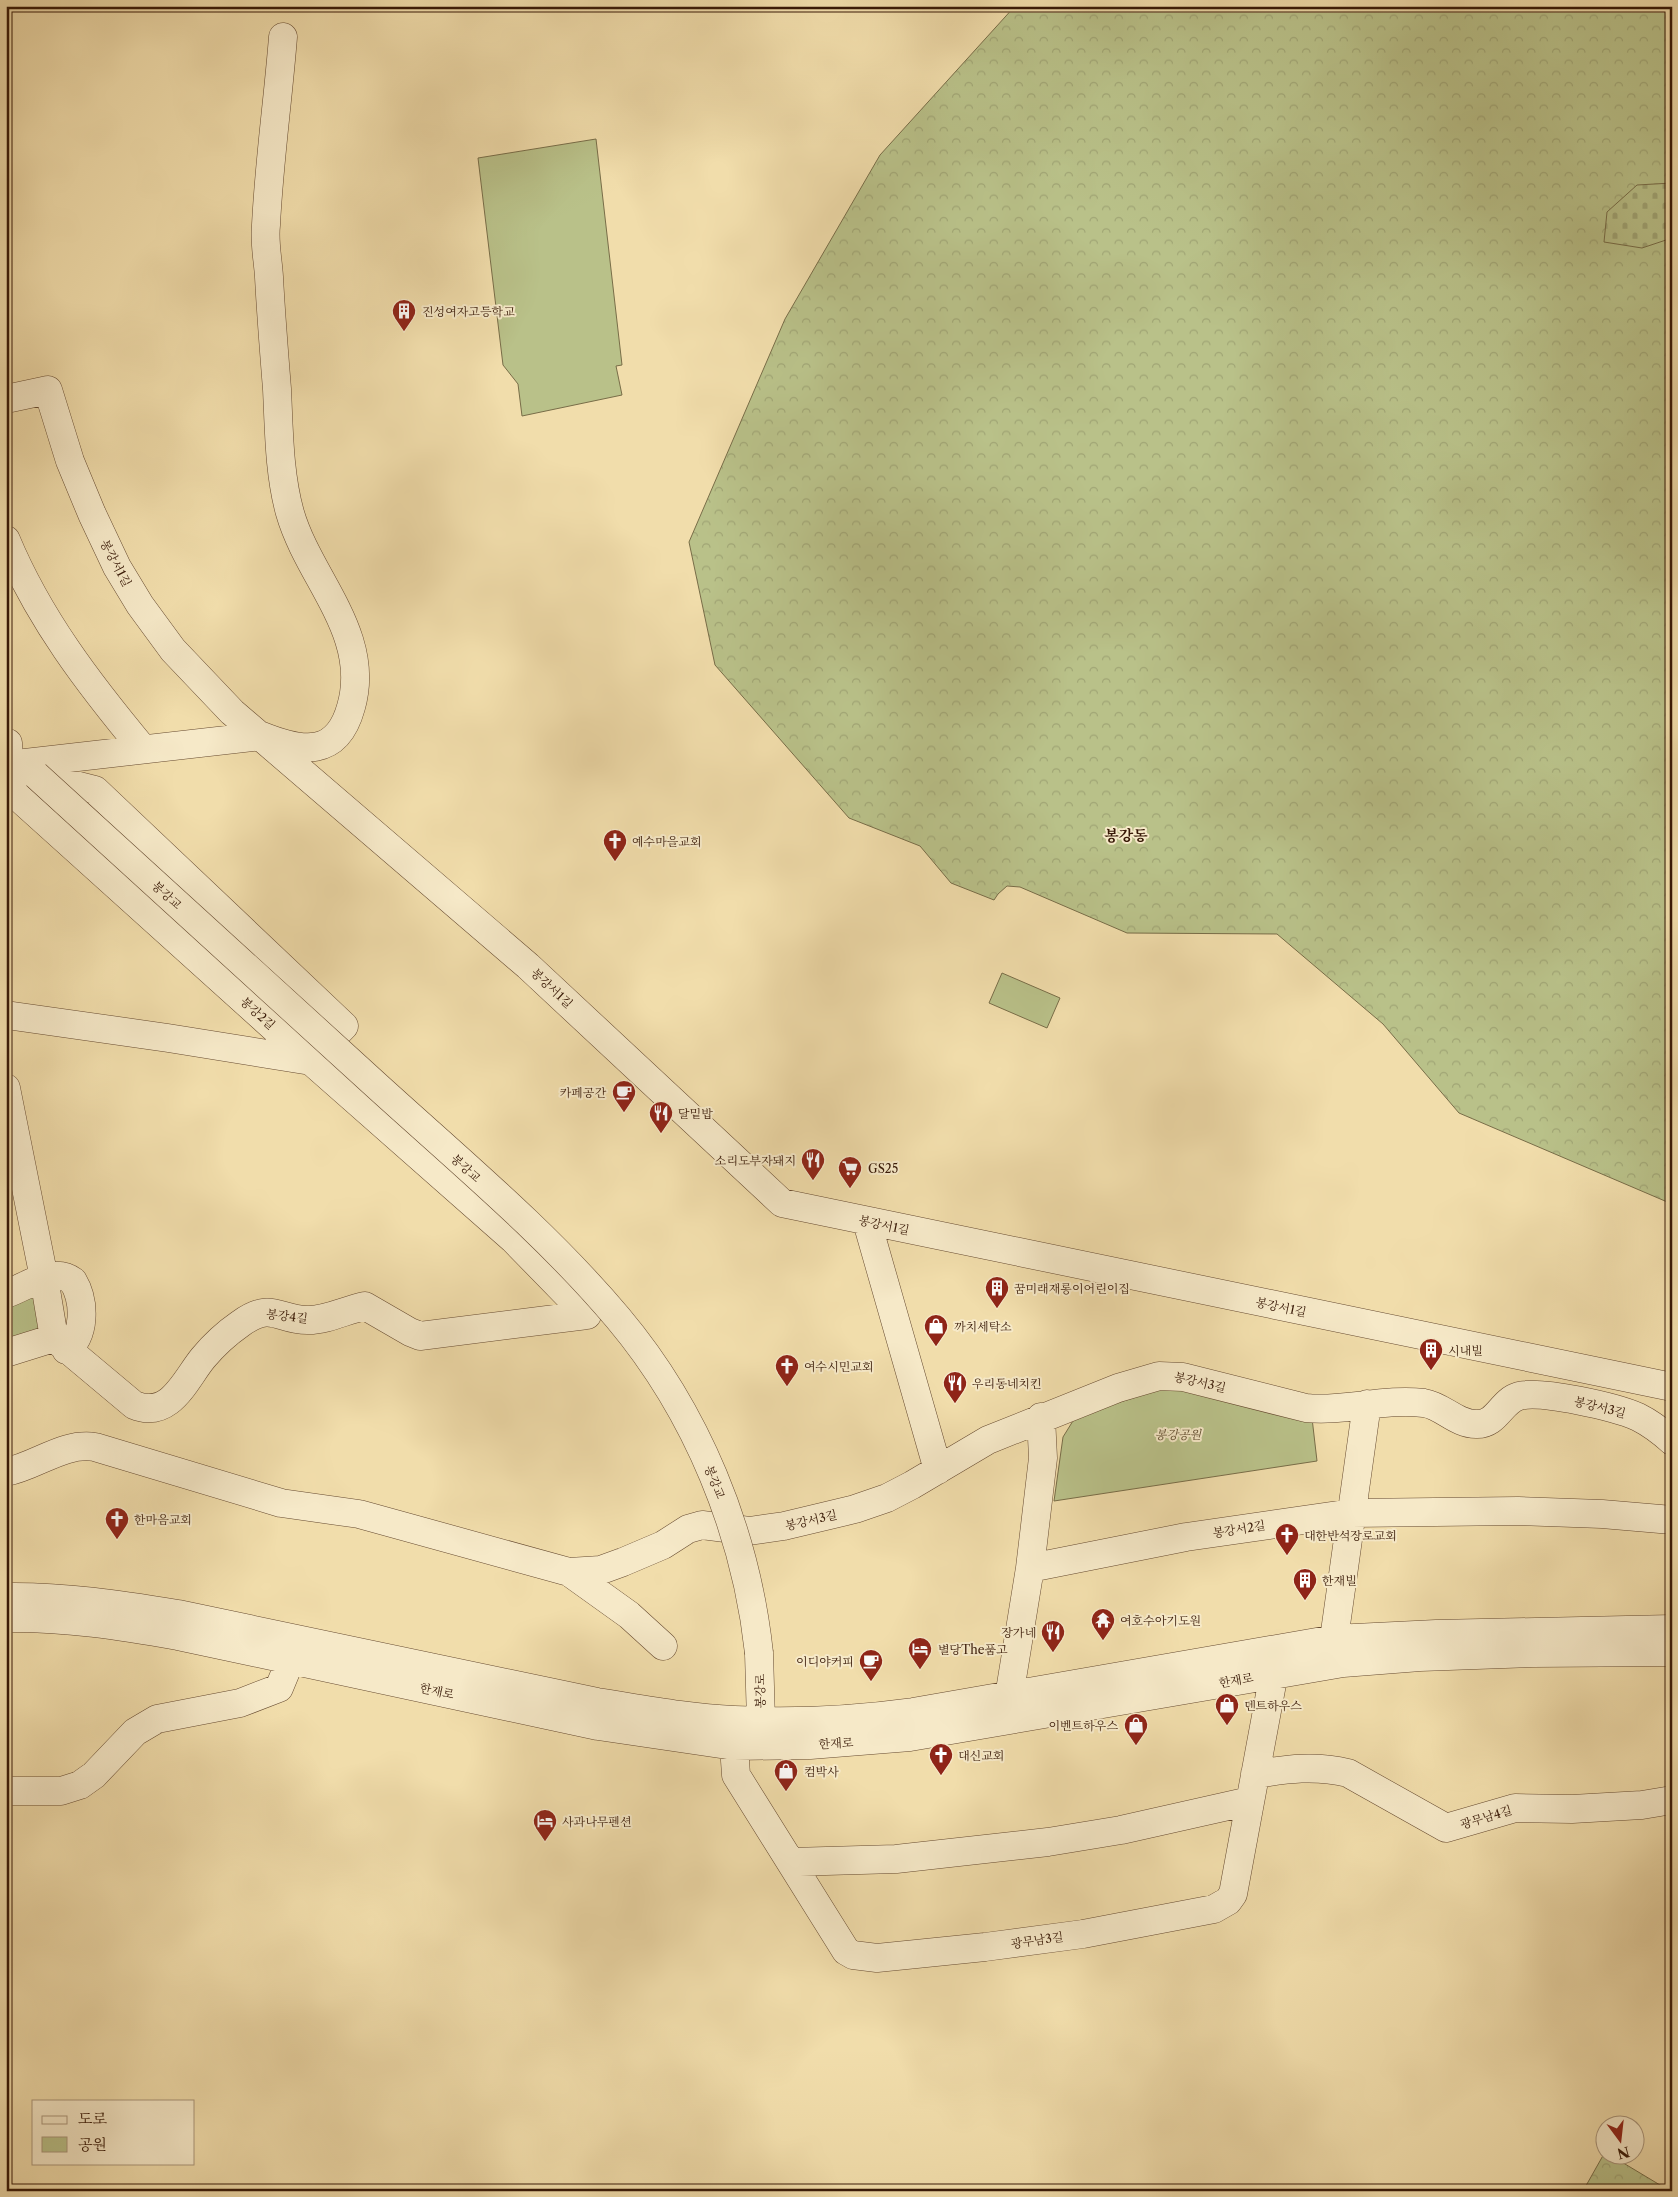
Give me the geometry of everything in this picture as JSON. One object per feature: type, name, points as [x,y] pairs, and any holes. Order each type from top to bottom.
[{"type":"street","points":[[19,755],[143,750],[262,736],[296,748],[307,749],[328,744],[349,714],[355,681],[354,651],[350,639],[302,543],[290,513],[282,469],[265,226],[283,37]]},
{"type":"street","name":"봉강서1길","points":[[6,399],[48,390],[70,461],[92,514],[118,567],[140,605],[173,650],[214,695],[528,966],[777,1200],[787,1206],[1672,1387]]},
{"type":"street","points":[[6,540],[26,583],[60,642],[83,675],[143,750]]},
{"type":"street","points":[[6,1015],[311,1061],[344,1026],[95,790],[19,755]]},
{"type":"street","name":"봉강2길","points":[[19,755],[11,783],[16,796],[311,1061],[513,1239],[587,1315]]},
{"type":"street","name":"봉강교","points":[[19,755],[538,1233],[619,1319],[658,1372],[682,1413],[717,1484],[744,1564],[752,1596],[759,1653]]},
{"type":"street","points":[[6,1088],[44,1278],[60,1344],[6,1353]]},
{"type":"street","points":[[867,1222],[938,1470]]},
{"type":"street","points":[[6,1294],[44,1278]]},
{"type":"street","name":"봉강4길","points":[[60,1344],[134,1405],[143,1409],[162,1405],[170,1401],[183,1388],[212,1348],[239,1324],[266,1311],[310,1320],[366,1307],[420,1336],[587,1315]]},
{"type":"street","name":"봉강서3길","points":[[569,1572],[601,1570],[663,1545],[688,1529],[702,1525],[749,1531],[821,1518],[887,1498],[988,1440],[1041,1417],[1118,1388],[1159,1376],[1172,1375],[1306,1408],[1425,1403],[1437,1407],[1464,1422],[1476,1424],[1487,1422],[1495,1417],[1511,1399],[1518,1396],[1542,1395],[1603,1406],[1628,1414],[1650,1424],[1672,1441]]},
{"type":"street","points":[[1334,1639],[1367,1404]]},
{"type":"street","points":[[1009,1697],[1030,1568],[1042,1478],[1041,1417]]},
{"type":"street","points":[[6,1472],[65,1449],[86,1445],[281,1503],[359,1514],[569,1572],[629,1615],[663,1646]]},
{"type":"street","name":"봉강서2길","points":[[1030,1568],[1186,1537],[1352,1513],[1518,1511],[1602,1514],[1672,1520]]},
{"type":"street","name":"한재로","points":[[6,1597],[33,1596],[108,1603],[178,1614],[597,1702],[650,1711],[731,1720],[761,1721],[868,1718],[1009,1697],[1206,1660],[1334,1639],[1455,1633],[1672,1629]]},
{"type":"street","name":"한재로","points":[[6,1618],[30,1617],[113,1625],[291,1659],[598,1726],[734,1746],[810,1745],[910,1737],[1343,1663],[1420,1657],[1532,1653],[1672,1652]]},
{"type":"street","name":"봉강로","points":[[734,1746],[761,1721],[759,1653]]},
{"type":"street","points":[[6,1791],[61,1791],[80,1785],[94,1775],[135,1732],[157,1719],[240,1703],[278,1688],[291,1659]]},
{"type":"street","name":"광무남3길","points":[[734,1746],[736,1775],[846,1951],[852,1955],[877,1958],[1005,1944],[1141,1924],[1222,1906],[1233,1894],[1274,1674]]},
{"type":"street","name":"광무남4길","points":[[1255,1774],[1295,1768],[1330,1769],[1348,1773],[1446,1828],[1515,1808],[1572,1809],[1642,1805],[1672,1800]]},
{"type":"street","points":[[791,1862],[896,1859],[1048,1842],[1121,1830],[1250,1801]]},
{"type":"green space","points":[[1015,6],[1672,6],[1672,1204],[1459,1113],[1383,1024],[1277,934],[1127,933],[1020,887],[1007,886],[994,900],[951,883],[920,846],[849,818],[715,665],[689,542],[785,319],[880,155]]},
{"type":"green space","points":[[596,139],[622,365],[616,366],[622,395],[522,416],[518,384],[503,365],[478,158]]},
{"type":"green space","points":[[1672,183],[1672,238],[1642,248],[1604,242],[1607,212],[1637,185]]},
{"type":"green space","points":[[1002,973],[1060,998],[1047,1028],[989,1003]]},
{"type":"green space","points":[[29,1295],[36,1299],[44,1328],[6,1339],[6,1302]]},
{"type":"green space","name":"봉강공원","points":[[1170,1386],[1312,1418],[1317,1461],[1054,1501],[1063,1437],[1076,1416]]},
{"type":"green space","points":[[1598,2164],[1625,2164],[1670,2191],[1583,2191]]},
{"type":"place","name":"진성여자고등학교","points":[[404,332]]},
{"type":"place","name":"예수마을교회","points":[[615,862]]},
{"type":"place","name":"카페공간","points":[[624,1113]]},
{"type":"place","name":"달밑밥","points":[[661,1134]]},
{"type":"place","name":"소리도부자돼지","points":[[813,1181]]},
{"type":"place","name":"GS25","points":[[850,1189]]},
{"type":"place","name":"꿈미래재롱이어린이집","points":[[997,1309]]},
{"type":"place","name":"까치세탁소","points":[[936,1347]]},
{"type":"place","name":"시내빌","points":[[1431,1371]]},
{"type":"place","name":"여수시민교회","points":[[787,1387]]},
{"type":"place","name":"우리동네치킨","points":[[955,1404]]},
{"type":"place","name":"한마음교회","points":[[117,1540]]},
{"type":"place","name":"대한반석장로교회","points":[[1287,1556]]},
{"type":"place","name":"한재빌","points":[[1305,1601]]},
{"type":"place","name":"여호수아기도원","points":[[1103,1641]]},
{"type":"place","name":"장가네","points":[[1053,1653]]},
{"type":"place","name":"별당The품고","points":[[920,1670]]},
{"type":"place","name":"이디야커피","points":[[871,1682]]},
{"type":"place","name":"덴트하우스","points":[[1227,1726]]},
{"type":"place","name":"이벤트하우스","points":[[1136,1746]]},
{"type":"place","name":"대신교회","points":[[941,1776]]},
{"type":"place","name":"컴박사","points":[[786,1792]]},
{"type":"place","name":"사과나무펜션","points":[[545,1842]]},
{"type":"district","name":"봉강동","points":[[1126,835]]}]
